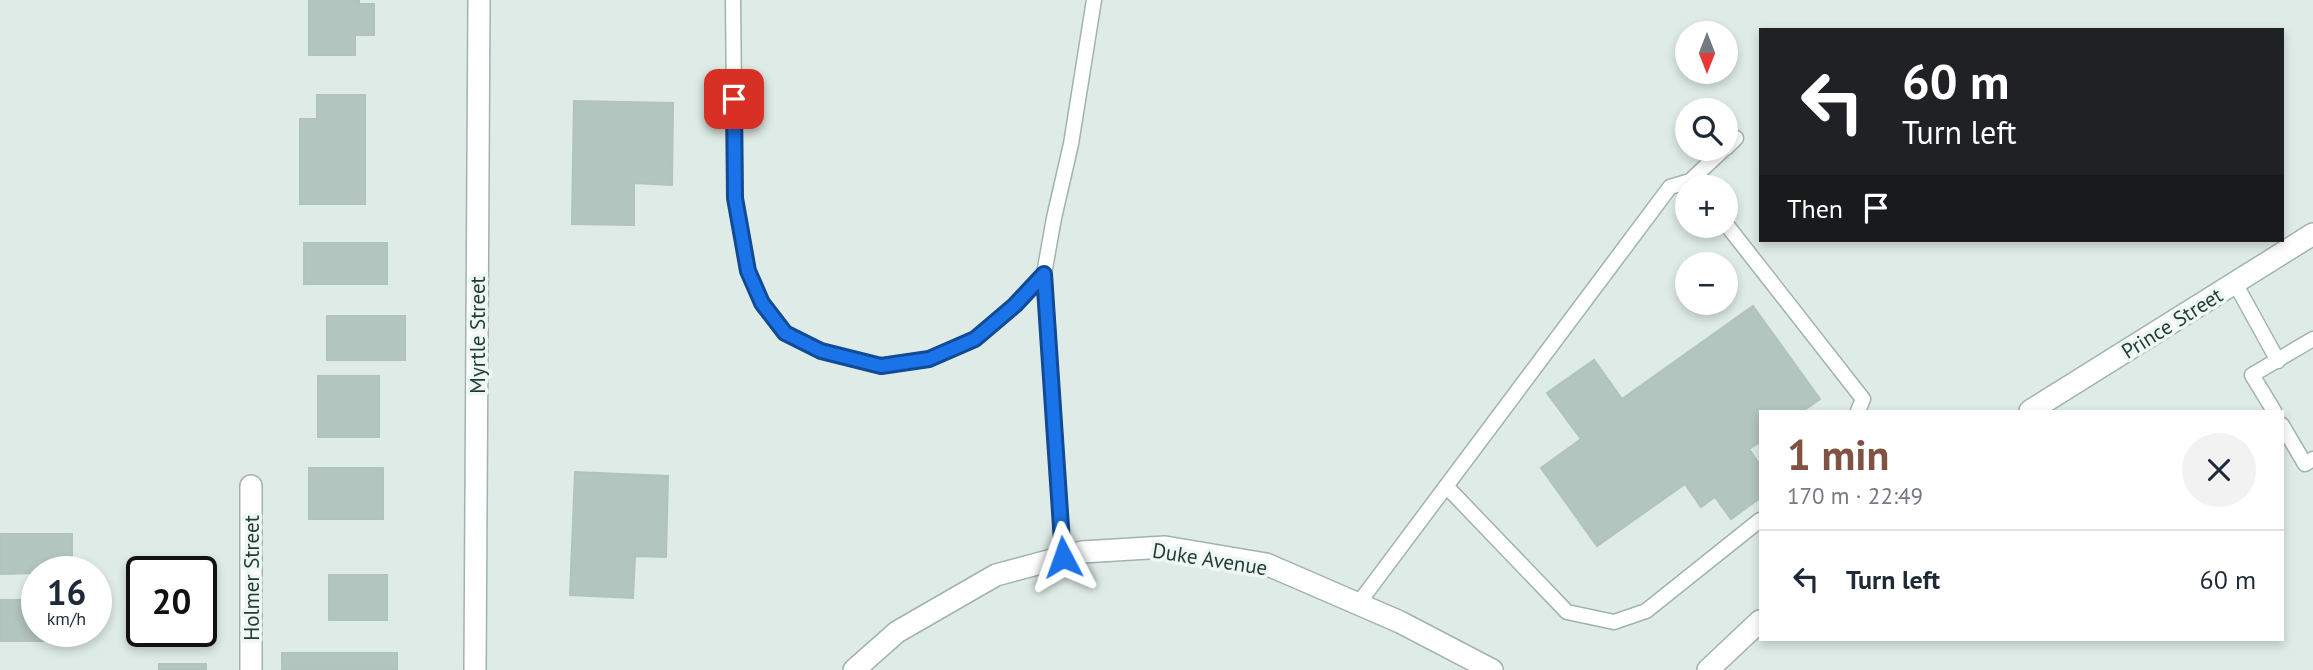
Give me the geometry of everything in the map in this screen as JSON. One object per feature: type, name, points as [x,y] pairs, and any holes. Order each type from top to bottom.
[{"type":"street","name":"Myrtle Street","points":[[475,670],[479,0]]},
{"type":"street","name":"Prince Street","points":[[2032,410],[2313,234]]},
{"type":"street","name":"Holmer Street","points":[[251,486],[251,670]]},
{"type":"street","name":"Duke Avenue","points":[[854,670],[897,632],[996,575],[1082,552],[1165,548],[1266,564],[1400,622],[1492,670]]},
{"type":"street","points":[[1707,670],[1759,622]]},
{"type":"lane","points":[[733,0],[735,198],[748,271],[762,303],[785,333],[821,351],[881,366],[929,359],[975,339],[1015,305],[1044,274]]},
{"type":"lane","points":[[1063,557],[1044,274],[1071,144],[1094,0]]},
{"type":"lane","points":[[1701,175],[1714,161]]},
{"type":"lane","points":[[1358,604],[1670,187],[1675,186]]},
{"type":"lane","points":[[1737,238],[1863,399],[1858,410]]},
{"type":"lane","points":[[2235,283],[2278,360]]},
{"type":"lane","points":[[2273,410],[2252,375],[2313,340]]},
{"type":"lane","points":[[2284,428],[2305,464],[2313,459]]},
{"type":"lane","points":[[1447,486],[1567,612],[1614,622],[1646,611],[1759,521]]},
{"type":"building","points":[[309,0],[359,0],[359,4],[374,4],[374,35],[355,35],[355,55],[309,55]]},
{"type":"building","points":[[317,95],[365,95],[365,204],[300,204],[300,119],[317,119]]},
{"type":"building","points":[[574,101],[673,103],[672,185],[634,183],[634,225],[572,224]]},
{"type":"building","points":[[304,243],[387,243],[387,284],[304,284]]},
{"type":"building","points":[[1753,306],[1820,399],[1804,410],[1759,410],[1759,443],[1749,449],[1759,464],[1759,499],[1731,519],[1715,497],[1701,507],[1685,484],[1597,546],[1541,468],[1581,439],[1547,393],[1594,360],[1622,399]]},
{"type":"building","points":[[327,316],[405,316],[405,360],[327,360]]},
{"type":"building","points":[[318,376],[379,376],[379,437],[318,437]]},
{"type":"building","points":[[309,468],[383,468],[383,519],[309,519]]},
{"type":"building","points":[[575,472],[668,476],[666,557],[635,556],[633,598],[570,595]]},
{"type":"building","points":[[0,534],[72,534],[72,556],[21,556],[21,573],[0,574]]},
{"type":"building","points":[[329,575],[387,575],[387,620],[329,620]]},
{"type":"building","points":[[1,600],[21,600],[21,641],[1,641]]},
{"type":"building","points":[[282,653],[397,653],[397,670],[282,670]]},
{"type":"building","points":[[159,664],[206,664],[206,670],[159,670]]},
{"type":"route","points":[[734,99],[735,198],[748,271],[762,303],[785,333],[821,351],[881,366],[929,359],[975,339],[1015,305],[1044,274],[1063,557]]}]
